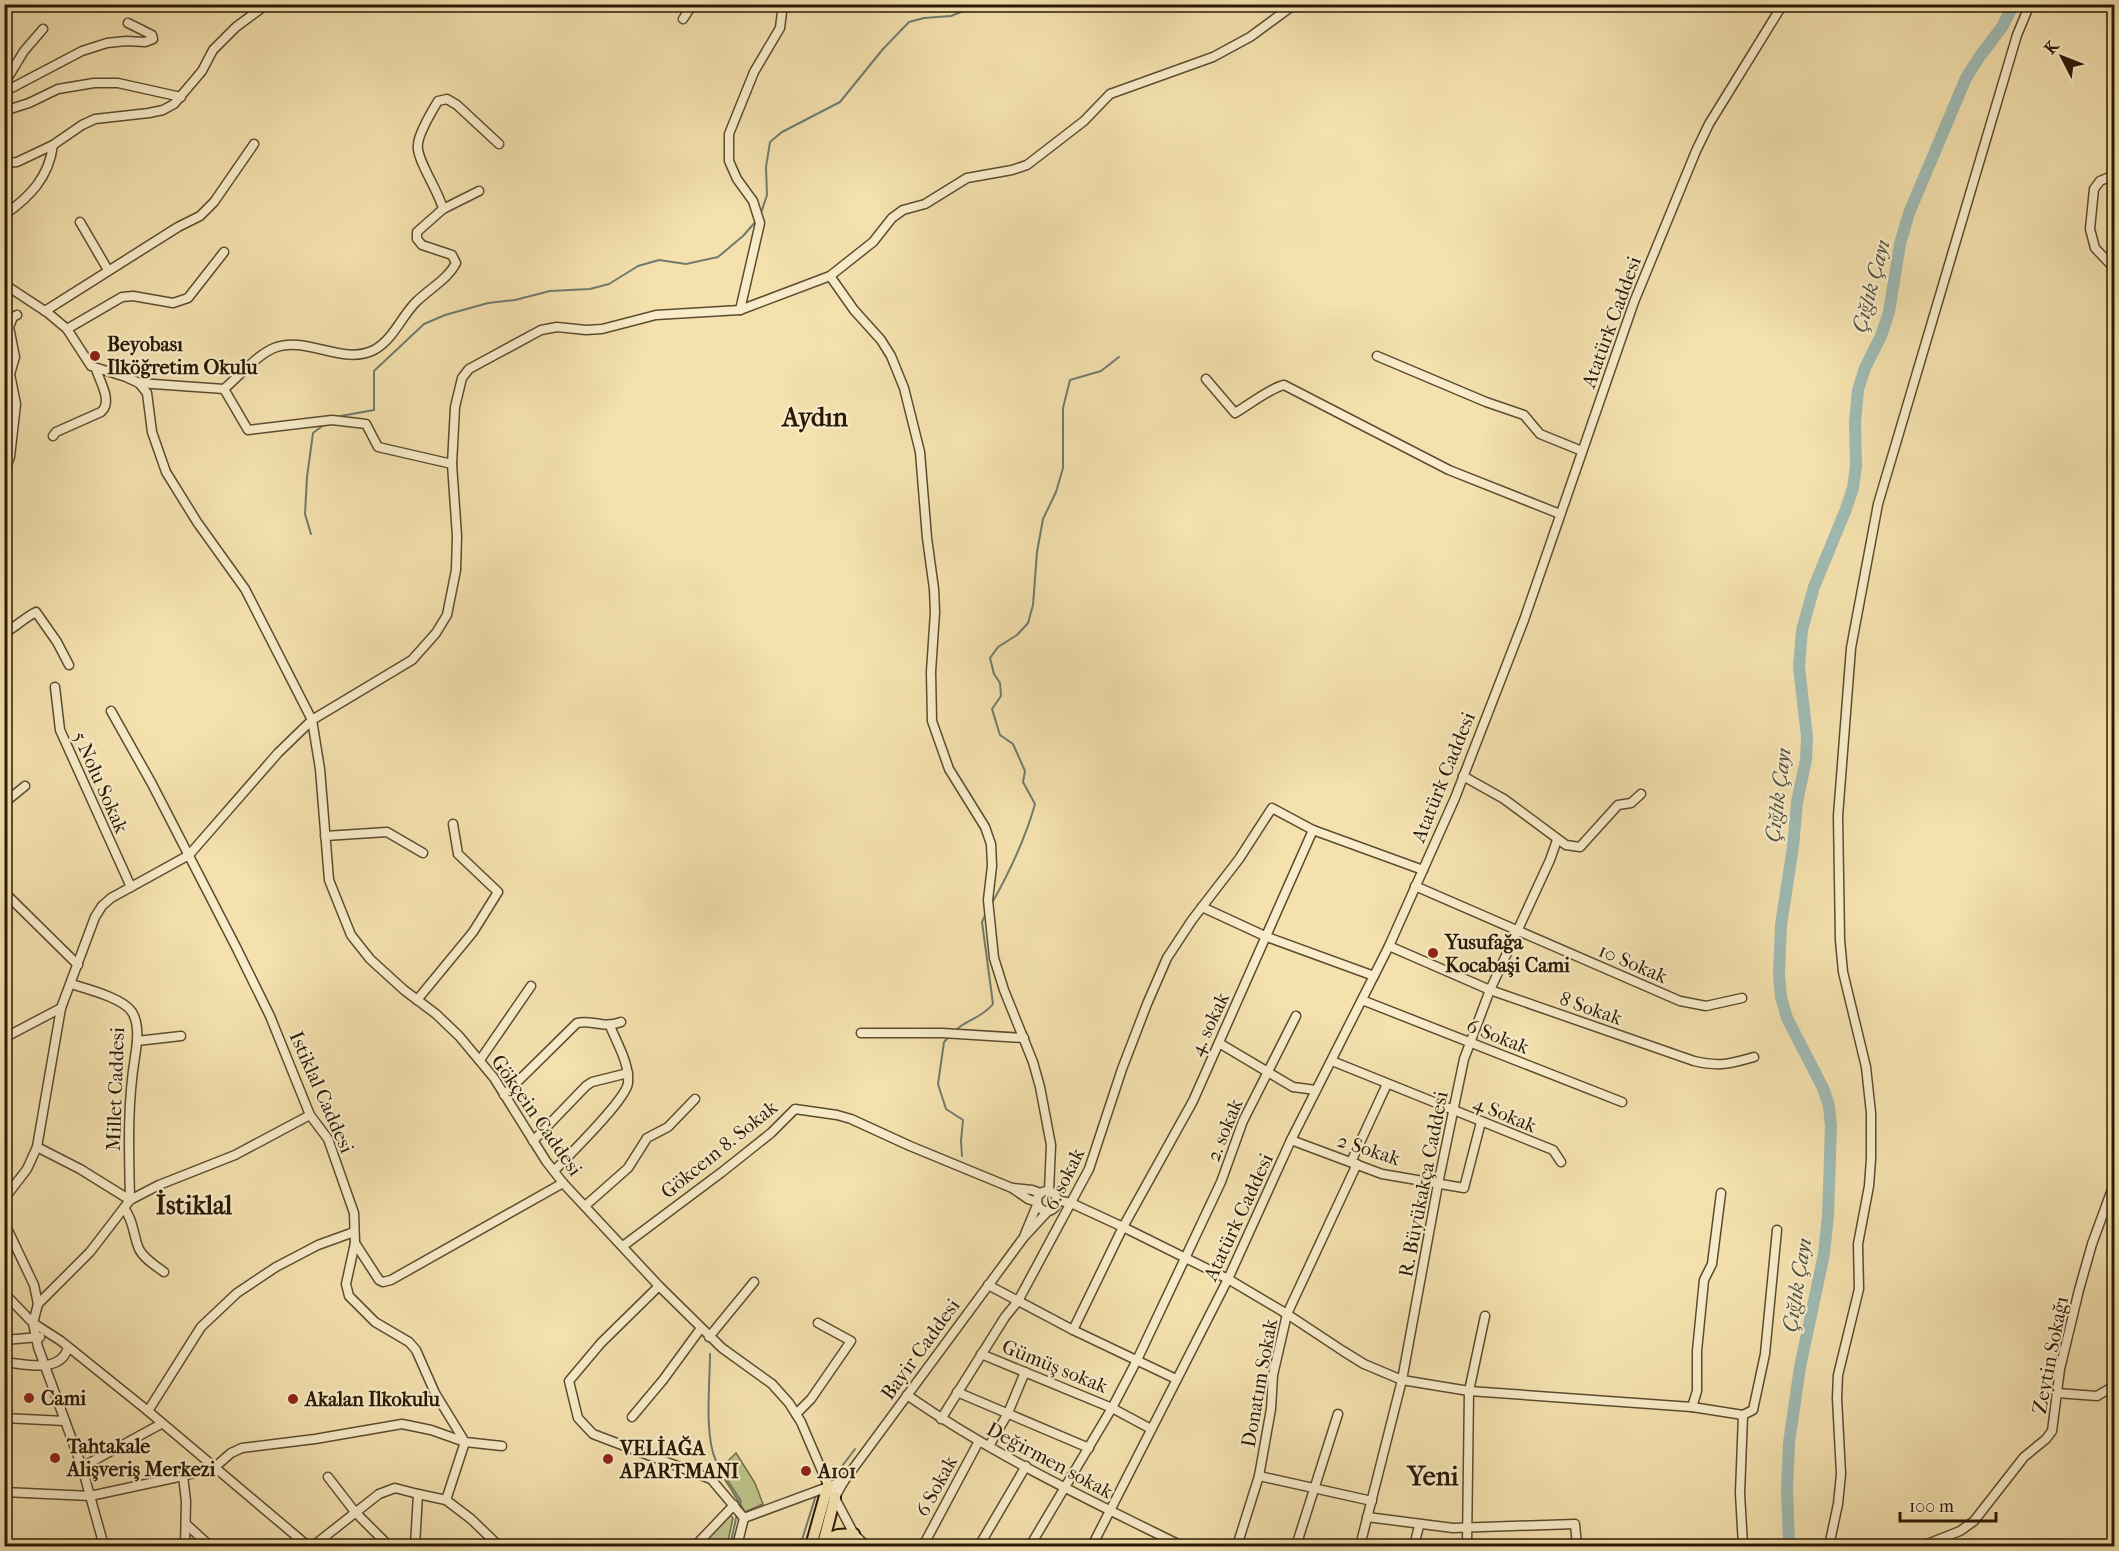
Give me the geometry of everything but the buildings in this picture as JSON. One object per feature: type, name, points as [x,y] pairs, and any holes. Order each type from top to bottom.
[{"type":"main road","points":[[811,1546],[828,1485]]},
{"type":"main road","points":[[823,1543],[835,1497]]},
{"type":"main road","points":[[823,1543],[838,1534],[854,1534]]},
{"type":"street","points":[[4,163],[17,162],[53,145],[95,118],[163,110],[174,104],[202,71],[208,57],[220,43],[236,27],[267,4]]},
{"type":"street","points":[[683,19],[693,4]]},
{"type":"street","points":[[740,310],[759,220],[753,201],[737,178],[729,160],[729,134],[754,72],[780,28],[783,4]]},
{"type":"street","points":[[4,1199],[27,1168],[37,1147],[61,1008],[95,917],[102,906],[111,898],[189,855],[278,753],[312,720],[412,660],[436,633],[447,615],[456,570],[457,536],[452,464],[455,407],[462,378],[469,369],[542,330],[557,327],[602,329],[656,315],[740,310],[830,276],[873,242],[892,218],[903,210],[925,204],[967,178],[1027,165],[1084,121],[1110,94],[1213,57],[1250,37],[1295,4]]},
{"type":"street","name":"Atatürk Caddesi","points":[[1092,1546],[1228,1279],[1291,1140],[1389,946],[1463,776],[1524,620],[1634,302],[1696,151],[1709,124],[1783,4]]},
{"type":"street","points":[[1829,1546],[1839,1504],[1841,1474],[1838,1375],[1859,1289],[1858,1244],[1869,1186],[1871,1159],[1871,1113],[1866,1067],[1840,952],[1838,816],[1851,648],[1878,504],[2017,35],[2030,4]]},
{"type":"street","points":[[4,92],[82,51],[107,43],[126,40],[145,42],[153,39],[152,35],[128,23]]},
{"type":"street","points":[[4,84],[24,51],[43,29]]},
{"type":"street","points":[[4,111],[29,103],[57,89],[94,84],[118,83],[181,97]]},
{"type":"street","points":[[443,209],[439,194],[418,149],[419,140],[438,101],[447,99],[457,105],[499,144]]},
{"type":"street","points":[[45,311],[178,226],[200,216],[214,202],[254,144]]},
{"type":"street","points":[[4,215],[22,202],[43,178],[51,161],[53,145]]},
{"type":"street","points":[[2115,175],[2100,181],[2094,189],[2090,229],[2095,249],[2115,268]]},
{"type":"street","points":[[4,284],[45,311],[67,329],[87,363],[96,369],[139,383],[224,389],[264,354],[276,347],[293,346],[359,355],[382,345],[411,307],[456,263],[452,255],[422,245],[416,236],[420,229],[443,209],[479,191]]},
{"type":"street","points":[[80,222],[108,270]]},
{"type":"street","points":[[67,329],[122,297],[133,296],[173,303],[188,298],[224,252]]},
{"type":"street","name":"Bayir Caddesi","points":[[830,276],[891,356],[904,388],[920,453],[934,589],[932,721],[949,769],[985,826],[991,843],[992,866],[988,900],[994,958],[1040,1087],[1051,1145],[1041,1198],[1024,1237]]},
{"type":"street","points":[[4,472],[16,404],[10,374],[15,349],[9,327],[13,317],[17,315]]},
{"type":"street","points":[[1377,356],[1486,402],[1524,415],[1540,434],[1582,451]]},
{"type":"street","points":[[53,436],[56,432],[106,408],[107,401],[96,369]]},
{"type":"street","points":[[1206,379],[1235,413],[1254,403],[1275,387],[1284,385],[1449,470],[1560,514]]},
{"type":"street","name":"Gökçein Caddesi","points":[[139,383],[147,393],[152,432],[166,472],[197,522],[245,589],[312,720],[320,769],[329,880],[351,935],[370,959],[459,1036],[480,1060],[554,1171],[659,1286],[709,1337],[772,1384],[789,1403],[854,1534],[866,1546]]},
{"type":"street","points":[[224,389],[248,430],[322,420],[366,424],[378,447],[452,464]]},
{"type":"street","points":[[4,633],[16,627],[22,619],[36,612],[69,664]]},
{"type":"street","name":"5 Nolu Sokak","points":[[54,687],[60,729],[131,887]]},
{"type":"street","name":"Istiklal Caddesi","points":[[111,711],[189,855],[270,1016],[310,1115],[328,1139],[354,1213],[355,1243],[346,1284],[349,1296],[375,1322],[409,1342],[416,1350],[430,1383],[465,1442]]},
{"type":"street","points":[[1463,776],[1504,799],[1557,840],[1566,845],[1580,847],[1618,805],[1631,803],[1641,794]]},
{"type":"street","points":[[4,803],[25,786]]},
{"type":"street","name":"6. sokak","points":[[981,1354],[1018,1301],[1089,1169],[1122,1070],[1167,958],[1239,859],[1272,808],[1313,830]]},
{"type":"street","points":[[417,1000],[473,932],[498,892],[458,854],[453,824]]},
{"type":"street","points":[[1313,830],[1423,870]]},
{"type":"street","name":"4. sokak","points":[[1073,1330],[1124,1227],[1193,1101],[1268,937],[1313,830]]},
{"type":"street","points":[[325,836],[387,832],[423,853]]},
{"type":"street","name":"R. Büyükakça Caddesi","points":[[1360,1546],[1402,1380],[1438,1184],[1469,1042],[1557,840]]},
{"type":"street","name":"10 Sokak","points":[[1415,886],[1687,1003],[1706,1006],[1742,998]]},
{"type":"street","points":[[4,892],[78,964]]},
{"type":"street","points":[[1202,907],[1268,937],[1374,976]]},
{"type":"street","name":"8 Sokak","points":[[1389,946],[1490,990],[1694,1061],[1729,1065],[1754,1056]]},
{"type":"street","name":"Millet Caddesi","points":[[70,984],[116,1000],[130,1010],[136,1023],[137,1041],[129,1091],[130,1200]]},
{"type":"street","points":[[480,1060],[531,986]]},
{"type":"street","name":"6 Sokak","points":[[1362,1000],[1622,1102]]},
{"type":"street","points":[[4,1038],[61,1008]]},
{"type":"street","name":"2. sokak","points":[[1137,1360],[1221,1182],[1243,1121],[1296,1016]]},
{"type":"street","points":[[504,1095],[577,1023],[588,1022],[610,1026],[621,1022]]},
{"type":"street","points":[[554,1171],[622,1095],[628,1082],[628,1072],[610,1026]]},
{"type":"street","points":[[861,1033],[942,1033],[1023,1038]]},
{"type":"street","points":[[137,1041],[180,1035]]},
{"type":"street","points":[[1219,1043],[1293,1087],[1316,1090]]},
{"type":"street","name":"4 Sokak","points":[[1332,1061],[1553,1150],[1561,1162]]},
{"type":"street","points":[[533,1141],[586,1086],[592,1082],[628,1072]]},
{"type":"street","name":"Donatım Sokak","points":[[1237,1546],[1259,1476],[1271,1409],[1273,1375],[1287,1314],[1387,1084]]},
{"type":"street","points":[[585,1206],[628,1168],[647,1138],[668,1127],[695,1099]]},
{"type":"street","name":"Gökceın 8. Sokak","points":[[623,1246],[771,1133],[795,1109],[851,1119],[1012,1188],[1032,1190],[1041,1198],[1042,1209],[1048,1211]]},
{"type":"street","points":[[38,1304],[90,1252],[130,1200],[159,1185],[235,1155],[310,1115]]},
{"type":"street","name":"2 Sokak","points":[[1291,1140],[1382,1174],[1464,1188],[1481,1122]]},
{"type":"street","points":[[37,1147],[80,1169],[130,1200]]},
{"type":"street","points":[[355,1243],[379,1280],[383,1282],[391,1280],[433,1254],[491,1225],[564,1183]]},
{"type":"street","name":"Zeytin Sokağı","points":[[1922,1546],[1968,1527],[1981,1515],[2024,1457],[2049,1435],[2053,1427],[2060,1369],[2082,1278],[2092,1244],[2115,1184]]},
{"type":"street","points":[[1692,1407],[1697,1391],[1697,1352],[1704,1280],[1712,1264],[1721,1193]]},
{"type":"street","points":[[1041,1198],[1054,1194],[1056,1200],[1071,1203],[1186,1257],[1287,1314],[1364,1364],[1402,1380],[1469,1391],[1692,1407],[1743,1415],[1753,1410],[1765,1354],[1777,1230]]},
{"type":"street","name":"Bayir Caddesi","points":[[835,1497],[843,1481],[988,1285],[1024,1237],[1053,1208],[1056,1200]]},
{"type":"street","points":[[124,1208],[131,1217],[143,1256],[164,1272]]},
{"type":"street","points":[[4,1222],[34,1285],[38,1304],[33,1323],[36,1338],[82,1467],[104,1546]]},
{"type":"street","points":[[148,1411],[201,1327],[237,1293],[276,1267],[318,1245],[354,1232]]},
{"type":"street","points":[[709,1337],[754,1282]]},
{"type":"street","points":[[988,1285],[1073,1330],[1176,1379]]},
{"type":"street","points":[[659,1286],[601,1343],[569,1380],[578,1418],[593,1434],[711,1479],[738,1510],[737,1546]]},
{"type":"street","points":[[4,1293],[33,1323],[52,1335],[148,1411],[311,1546],[389,1489],[400,1489],[446,1500],[499,1546]]},
{"type":"street","points":[[1467,1546],[1469,1391],[1485,1316]]},
{"type":"street","points":[[796,1414],[811,1399],[851,1341],[818,1323]]},
{"type":"street","points":[[632,1417],[663,1380],[701,1328]]},
{"type":"street","points":[[4,1340],[52,1335]]},
{"type":"street","points":[[4,1362],[54,1364],[65,1356],[68,1348]]},
{"type":"street","name":"Gümüş sokak","points":[[941,1419],[981,1354],[1112,1408],[1151,1429]]},
{"type":"street","points":[[1030,1546],[1066,1488],[1137,1360]]},
{"type":"street","points":[[989,1446],[1008,1413],[1025,1372]]},
{"type":"street","points":[[2057,1393],[2097,1396],[2115,1386]]},
{"type":"street","points":[[957,1392],[1089,1448]]},
{"type":"street","name":"Değirmen sokak","points":[[907,1395],[978,1441],[1182,1546]]},
{"type":"street","points":[[1296,1546],[1338,1414]]},
{"type":"street","points":[[1743,1415],[1740,1493],[1743,1546]]},
{"type":"street","points":[[4,1418],[65,1421]]},
{"type":"street","points":[[82,1467],[161,1424]]},
{"type":"street","points":[[4,1492],[90,1496],[215,1467],[231,1453],[242,1448],[315,1439],[402,1424],[431,1430],[465,1442],[502,1446]]},
{"type":"street","name":"6 Sokak","points":[[923,1546],[978,1441]]},
{"type":"street","points":[[446,1500],[465,1442]]},
{"type":"street","points":[[979,1546],[1026,1466]]},
{"type":"street","points":[[183,1476],[186,1501],[185,1546]]},
{"type":"street","points":[[1259,1476],[1372,1501]]},
{"type":"street","points":[[328,1477],[355,1512],[389,1546]]},
{"type":"street","points":[[695,1546],[738,1510],[843,1481]]},
{"type":"street","points":[[415,1546],[418,1494]]},
{"type":"street","points":[[1368,1517],[1419,1526],[1467,1528],[1575,1524],[1577,1546]]},
{"type":"street","points":[[186,1524],[210,1546]]},
{"type":"street","points":[[1414,1546],[1419,1526]]},
{"type":"green space","points":[[736,1453],[755,1483],[763,1504],[745,1512],[719,1470]]},
{"type":"green space","points":[[728,1513],[733,1518],[727,1546],[697,1546]]},
{"type":"waterway","points":[[760,216],[767,195],[766,167],[770,142],[782,132],[840,102],[883,49],[909,22],[924,18],[951,16],[981,4]]},
{"type":"waterway","name":"Çığlık Çayı","points":[[1789,1546],[1787,1488],[1789,1443],[1800,1367],[1824,1254],[1828,1216],[1831,1126],[1829,1106],[1823,1088],[1787,1018],[1781,997],[1779,974],[1781,925],[1793,847],[1797,802],[1806,760],[1807,737],[1799,667],[1802,630],[1814,587],[1853,488],[1856,466],[1855,422],[1858,390],[1889,312],[1900,244],[1909,213],[1966,78],[2002,27],[2014,4]]},
{"type":"waterway","points":[[335,417],[374,410],[374,371],[424,324],[445,315],[488,303],[515,300],[550,291],[590,289],[609,284],[638,266],[659,260],[686,264],[718,257],[743,236],[757,220]]},
{"type":"waterway","points":[[992,903],[1017,855],[1035,804],[1023,782],[1025,771],[1013,744],[1000,735],[992,709],[1001,696],[1000,683],[994,674],[990,658],[998,647],[1017,635],[1028,623],[1033,605],[1037,552],[1043,519],[1056,492],[1063,468],[1063,408],[1070,380],[1101,371],[1119,357]]},
{"type":"waterway","points":[[311,534],[305,514],[307,477],[313,433],[325,424]]},
{"type":"waterway","points":[[954,1032],[963,1024],[984,1013],[993,1004],[982,922],[986,913]]},
{"type":"waterway","points":[[950,1036],[944,1042],[938,1084],[946,1109],[963,1120],[962,1156]]},
{"type":"waterway","points":[[710,1354],[709,1423],[712,1450],[716,1461],[741,1501],[739,1508]]},
{"type":"waterway","points":[[833,1478],[855,1449]]},
{"type":"waterway","points":[[800,1546],[816,1495]]},
{"type":"waterway","points":[[730,1546],[737,1514]]},
{"type":"place","name":"Beyobası Ilköğretim Okulu","points":[[95,356]]},
{"type":"place","name":"Yusufağa Kocabaşi Cami","points":[[1433,953]]},
{"type":"place","name":"Cami","points":[[29,1398]]},
{"type":"place","name":"Akalan Ilkokulu","points":[[293,1399]]},
{"type":"place","name":"Tahtakale Alişveriş Merkezi","points":[[55,1458]]},
{"type":"place","name":"VELİAĞA APARTMANI","points":[[608,1459]]},
{"type":"place","name":"A101","points":[[806,1471]]},
{"type":"district","name":"Aydın","points":[[815,417]]},
{"type":"district","name":"İstiklal","points":[[194,1205]]},
{"type":"district","name":"Yeni","points":[[1433,1476]]}]
